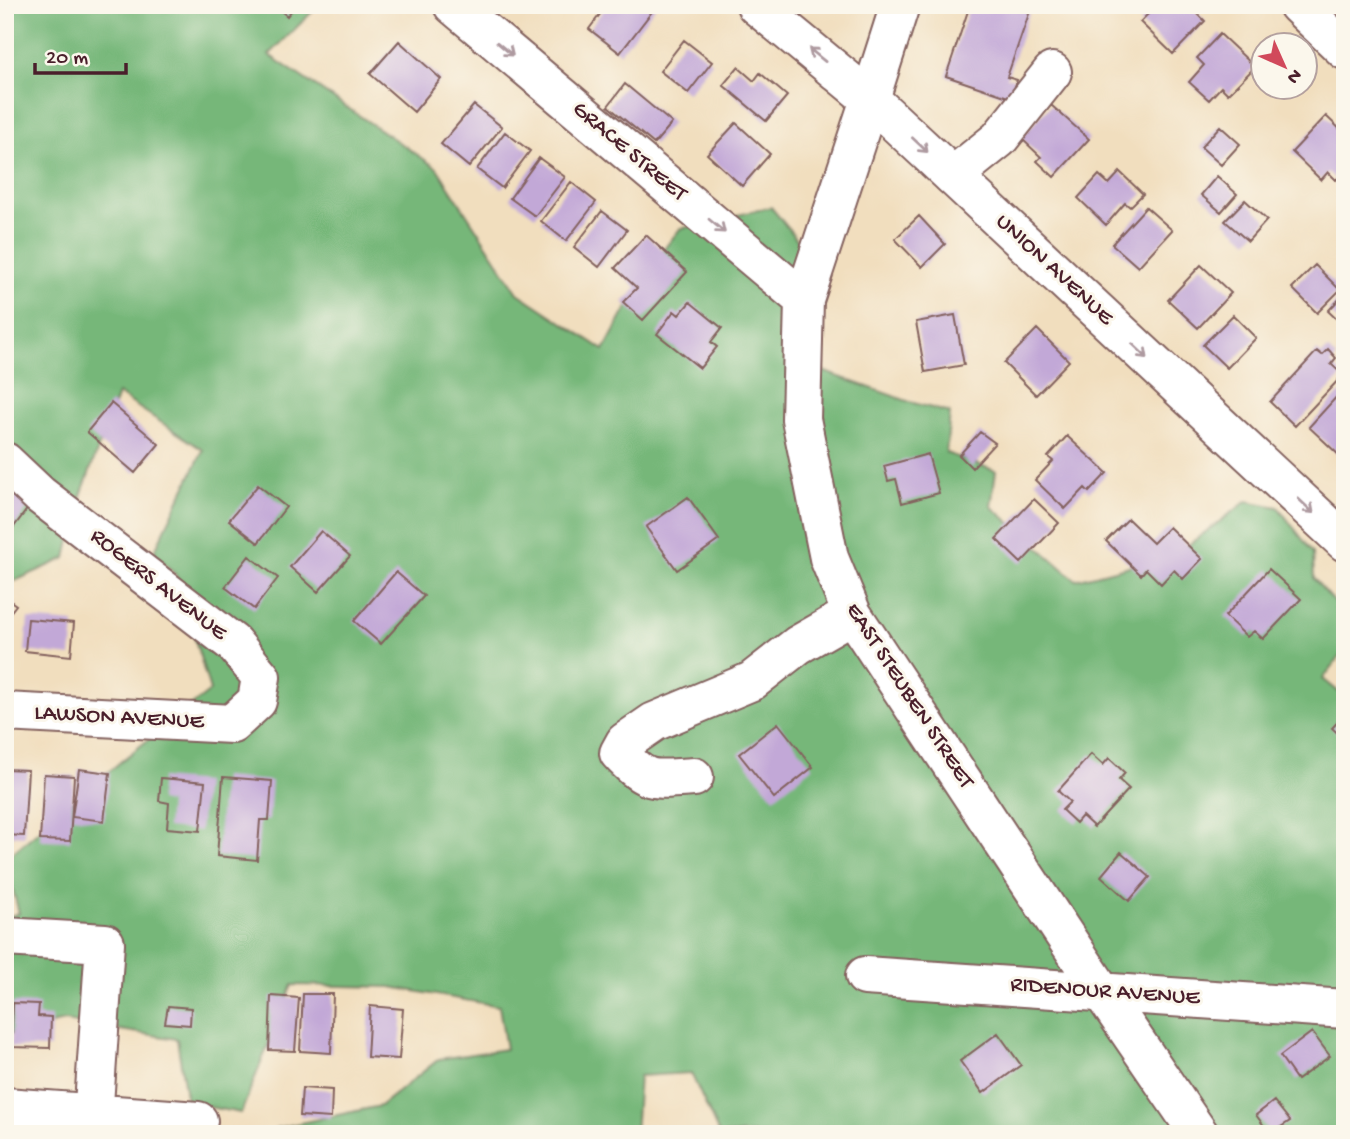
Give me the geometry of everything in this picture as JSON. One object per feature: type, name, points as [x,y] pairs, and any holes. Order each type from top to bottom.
[{"type":"street","name":"GRACE STREET","points":[[453,5],[804,300]]},
{"type":"street","name":"UNION AVENUE","points":[[756,5],[870,99],[1345,542]]},
{"type":"street","name":"EAST STEUBEN STREET","points":[[900,5],[804,300],[801,419],[829,558],[852,614],[1199,1134]]},
{"type":"street","points":[[1298,5],[1345,50]]},
{"type":"street","points":[[953,176],[999,139],[1052,72]]},
{"type":"street","name":"ROGERS AVENUE","points":[[5,461],[40,495],[233,643],[261,677],[257,701],[232,724]]},
{"type":"street","points":[[694,776],[650,779],[632,767],[619,753],[625,742],[654,722],[752,681],[798,645],[852,614]]},
{"type":"street","name":"LAWSON AVENUE","points":[[5,712],[232,724]]},
{"type":"street","points":[[5,937],[104,943],[92,1123]]},
{"type":"street","name":"RIDENOUR AVENUE","points":[[865,976],[1345,1009]]},
{"type":"street","points":[[5,1107],[92,1123],[198,1121]]},
{"type":"green space","points":[[5,5],[319,5],[269,55],[437,168],[518,293],[604,350],[648,269],[680,229],[771,207],[805,249],[786,358],[910,402],[950,413],[946,453],[996,471],[991,506],[1076,580],[1176,554],[1247,501],[1278,507],[1313,553],[1314,579],[1345,614],[1345,650],[1323,679],[1345,697],[1345,1134],[719,1134],[691,1073],[639,1076],[635,1134],[276,1134],[276,1128],[380,1106],[439,1059],[506,1049],[499,1006],[391,987],[292,985],[241,1113],[187,1103],[177,1039],[64,1021],[5,1035],[5,918],[19,913],[5,859],[210,691],[176,575],[154,552],[203,450],[118,394],[79,501],[66,558],[15,581],[5,582]]},
{"type":"building","points":[[274,5],[296,5],[287,16]]},
{"type":"building","points":[[607,5],[657,5],[620,53],[589,29]]},
{"type":"building","points":[[970,5],[1032,5],[1007,77],[1017,80],[1011,98],[946,76]]},
{"type":"building","points":[[1157,5],[1189,5],[1205,21],[1173,54],[1140,22]]},
{"type":"building","points":[[1220,34],[1248,60],[1248,74],[1228,94],[1221,87],[1209,100],[1189,82],[1204,65],[1197,58]]},
{"type":"building","points":[[684,40],[712,62],[688,93],[660,71]]},
{"type":"building","points":[[399,41],[441,79],[414,112],[370,74]]},
{"type":"building","points":[[738,67],[754,81],[760,73],[787,96],[766,121],[723,85]]},
{"type":"building","points":[[625,84],[672,123],[654,144],[608,106]]},
{"type":"building","points":[[474,105],[502,127],[469,167],[441,144]]},
{"type":"building","points":[[1051,105],[1089,139],[1054,177],[1037,161],[1041,157],[1021,138]]},
{"type":"building","points":[[1326,116],[1345,134],[1345,171],[1336,180],[1328,172],[1321,180],[1292,152]]},
{"type":"building","points":[[736,123],[770,154],[742,186],[707,154]]},
{"type":"building","points":[[1220,126],[1240,144],[1221,165],[1201,147]]},
{"type":"building","points":[[505,132],[530,151],[502,188],[477,169]]},
{"type":"building","points":[[539,158],[565,177],[535,216],[510,198]]},
{"type":"building","points":[[1120,172],[1143,194],[1130,207],[1125,203],[1106,225],[1078,198],[1099,175],[1109,184]]},
{"type":"building","points":[[1217,176],[1237,194],[1221,212],[1201,195]]},
{"type":"building","points":[[571,182],[596,202],[566,241],[541,221]]},
{"type":"building","points":[[1245,200],[1267,220],[1248,241],[1225,221]]},
{"type":"building","points":[[1146,207],[1172,230],[1138,267],[1112,244]]},
{"type":"building","points":[[602,211],[627,230],[599,267],[574,247]]},
{"type":"building","points":[[919,216],[945,244],[922,267],[895,239]]},
{"type":"building","points":[[646,235],[687,272],[643,320],[623,302],[637,288],[615,268]]},
{"type":"building","points":[[1201,265],[1231,293],[1198,328],[1168,300]]},
{"type":"building","points":[[1315,265],[1340,290],[1317,313],[1292,288]]},
{"type":"building","points":[[1345,293],[1345,327],[1328,311]]},
{"type":"building","points":[[690,302],[722,328],[711,342],[717,347],[700,368],[657,334],[674,311],[679,315]]},
{"type":"building","points":[[955,315],[964,365],[925,372],[916,322]]},
{"type":"building","points":[[1233,315],[1256,338],[1227,368],[1203,345]]},
{"type":"building","points":[[1037,329],[1069,361],[1036,395],[1004,363]]},
{"type":"building","points":[[1328,349],[1336,358],[1331,364],[1343,375],[1295,426],[1270,402],[1317,351],[1322,355]]},
{"type":"building","points":[[1340,393],[1345,398],[1345,451],[1340,456],[1309,427]]},
{"type":"building","points":[[111,403],[159,444],[135,473],[87,432]]},
{"type":"building","points":[[980,432],[995,443],[972,468],[959,455]]},
{"type":"building","points":[[1067,436],[1107,473],[1089,492],[1085,488],[1065,509],[1035,480],[1053,461],[1048,457]]},
{"type":"building","points":[[928,454],[939,493],[902,503],[896,479],[888,481],[884,466]]},
{"type":"building","points":[[5,485],[31,504],[13,528],[5,522]]},
{"type":"building","points":[[258,485],[286,507],[258,543],[229,520]]},
{"type":"building","points":[[688,497],[719,540],[677,570],[646,527]]},
{"type":"building","points":[[1034,499],[1059,523],[1021,563],[996,539]]},
{"type":"building","points":[[1128,519],[1153,543],[1169,527],[1202,559],[1183,579],[1174,570],[1161,584],[1146,569],[1141,575],[1106,541]]},
{"type":"building","points":[[321,531],[350,556],[318,592],[290,567]]},
{"type":"building","points":[[249,556],[278,578],[254,609],[225,587]]},
{"type":"building","points":[[1269,569],[1301,599],[1263,639],[1254,631],[1247,637],[1225,616]]},
{"type":"building","points":[[396,572],[424,596],[381,644],[354,621]]},
{"type":"building","points":[[5,597],[16,605],[5,619]]},
{"type":"building","points":[[28,619],[74,623],[71,656],[25,651]]},
{"type":"building","points":[[1345,714],[1345,740],[1332,728]]},
{"type":"building","points":[[778,723],[813,767],[774,798],[739,754]]},
{"type":"building","points":[[1091,754],[1103,765],[1109,758],[1125,773],[1119,780],[1129,789],[1094,827],[1082,816],[1076,823],[1062,810],[1070,802],[1058,791]]},
{"type":"building","points":[[5,769],[28,770],[24,836],[5,835]]},
{"type":"building","points":[[79,769],[110,773],[104,821],[72,817]]},
{"type":"building","points":[[44,774],[74,776],[70,841],[40,840]]},
{"type":"building","points":[[223,777],[272,781],[269,820],[260,820],[257,860],[217,856]]},
{"type":"building","points":[[161,778],[205,782],[200,831],[167,828],[169,803],[159,801]]},
{"type":"building","points":[[1121,852],[1150,877],[1129,901],[1101,876]]},
{"type":"building","points":[[303,994],[333,994],[331,1053],[300,1051]]},
{"type":"building","points":[[271,996],[299,998],[295,1051],[269,1050]]},
{"type":"building","points":[[13,1003],[39,1004],[38,1016],[51,1017],[50,1048],[11,1047]]},
{"type":"building","points":[[168,1006],[191,1008],[190,1025],[165,1023]]},
{"type":"building","points":[[370,1006],[403,1009],[399,1059],[367,1057]]},
{"type":"building","points":[[1312,1032],[1330,1056],[1297,1080],[1280,1056]]},
{"type":"building","points":[[998,1033],[1021,1065],[983,1093],[960,1061]]},
{"type":"building","points":[[302,1088],[332,1090],[331,1118],[300,1116]]},
{"type":"building","points":[[1274,1101],[1290,1121],[1270,1134],[1256,1115]]}]
